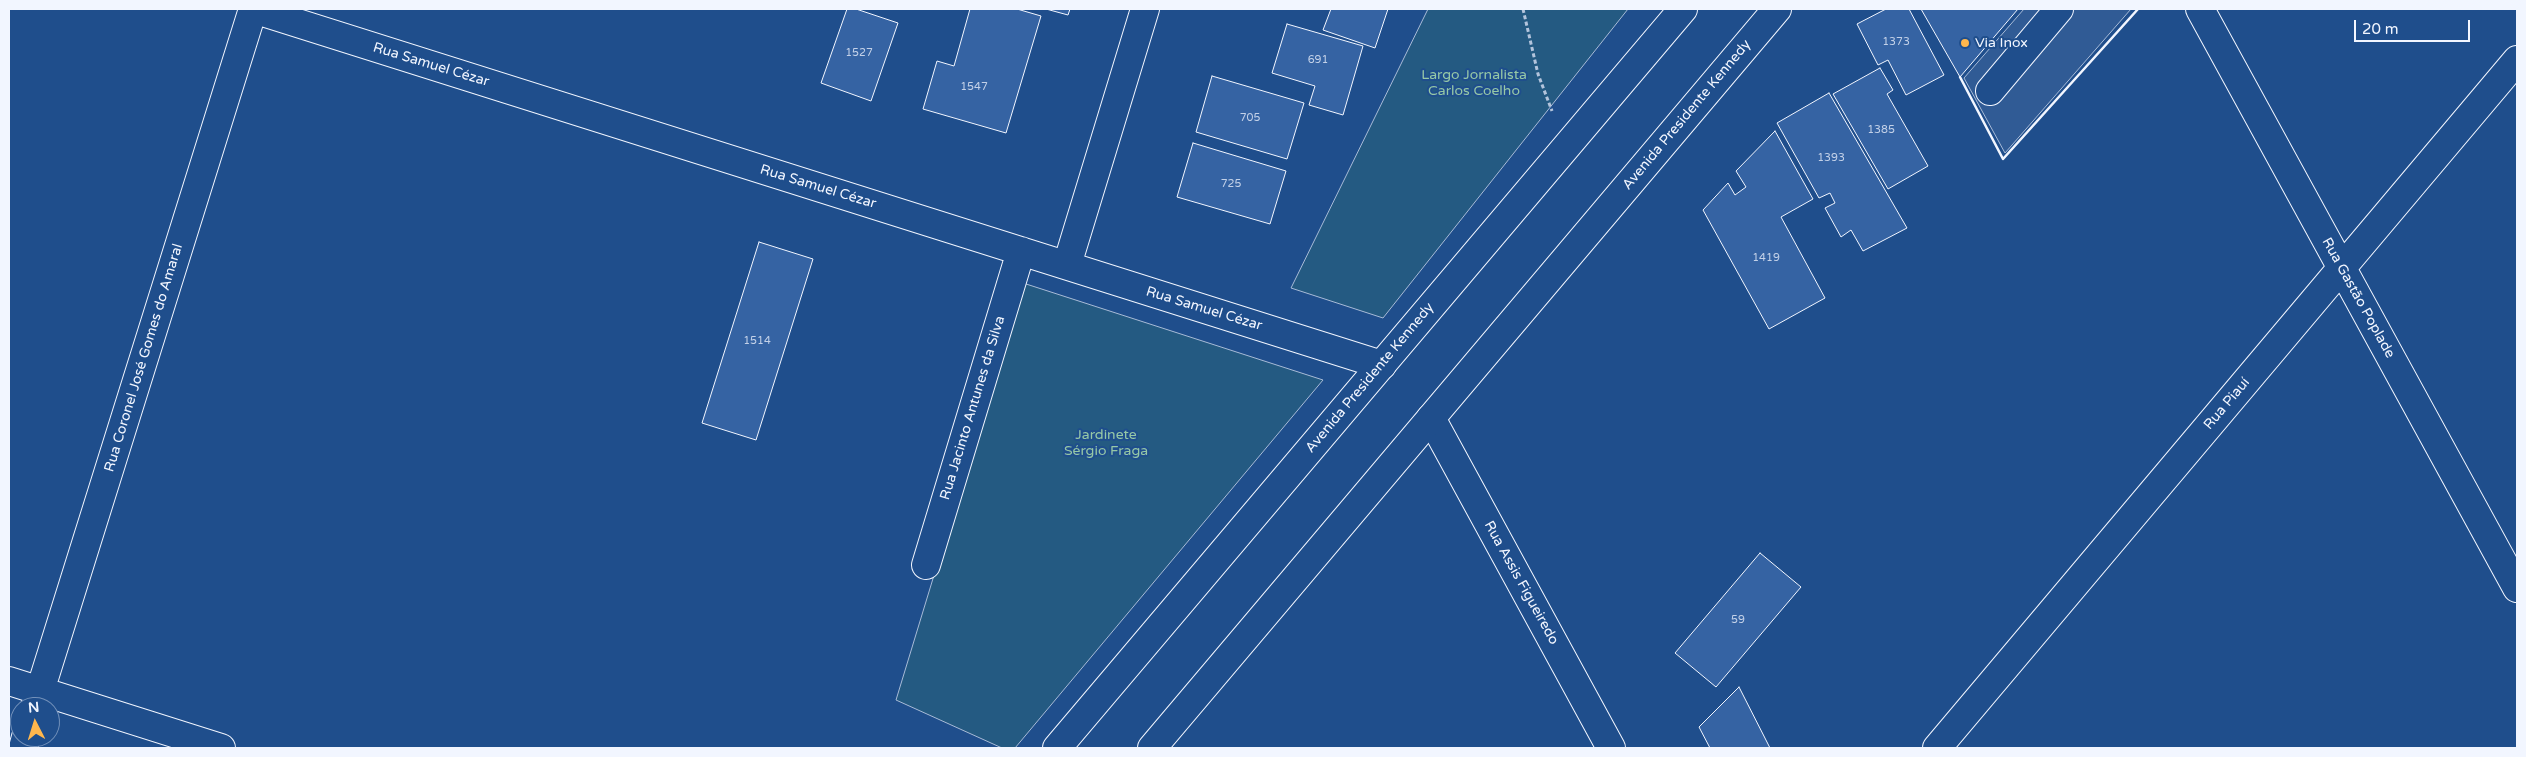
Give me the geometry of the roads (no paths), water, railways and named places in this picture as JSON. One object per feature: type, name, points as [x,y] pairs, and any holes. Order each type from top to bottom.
[{"type":"street","name":"Rua Samuel Cézar","points":[[253,9],[1382,365]]},
{"type":"street","name":"Rua Coronel José Gomes do Amaral","points":[[39,697],[253,9]]},
{"type":"street","points":[[1067,265],[1146,9]]},
{"type":"street","name":"Avenida Presidente Kennedy","points":[[1058,748],[1683,9]]},
{"type":"street","name":"Avenida Presidente Kennedy","points":[[1152,748],[1777,9]]},
{"type":"street","points":[[1990,91],[2059,9]]},
{"type":"street","name":"Rua Gastão Poplade","points":[[2200,9],[2517,588]]},
{"type":"street","name":"Rua Piauí","points":[[1937,748],[2517,60]]},
{"type":"street","name":"Rua Jacinto Antunes da Silva","points":[[926,564],[1021,251]]},
{"type":"street","name":"Rua Assis Figueiredo","points":[[1431,418],[1610,748]]},
{"type":"street","points":[[9,681],[35,697]]},
{"type":"street","points":[[60,705],[221,748]]},
{"type":"place","name":"Via Inox","points":[[1965,43]]},
{"type":"park label","name":"Largo Jornalista Carlos Coelho","points":[[1474,84]]},
{"type":"park label","name":"Jardinete Sérgio Fraga","points":[[1106,444]]}]
